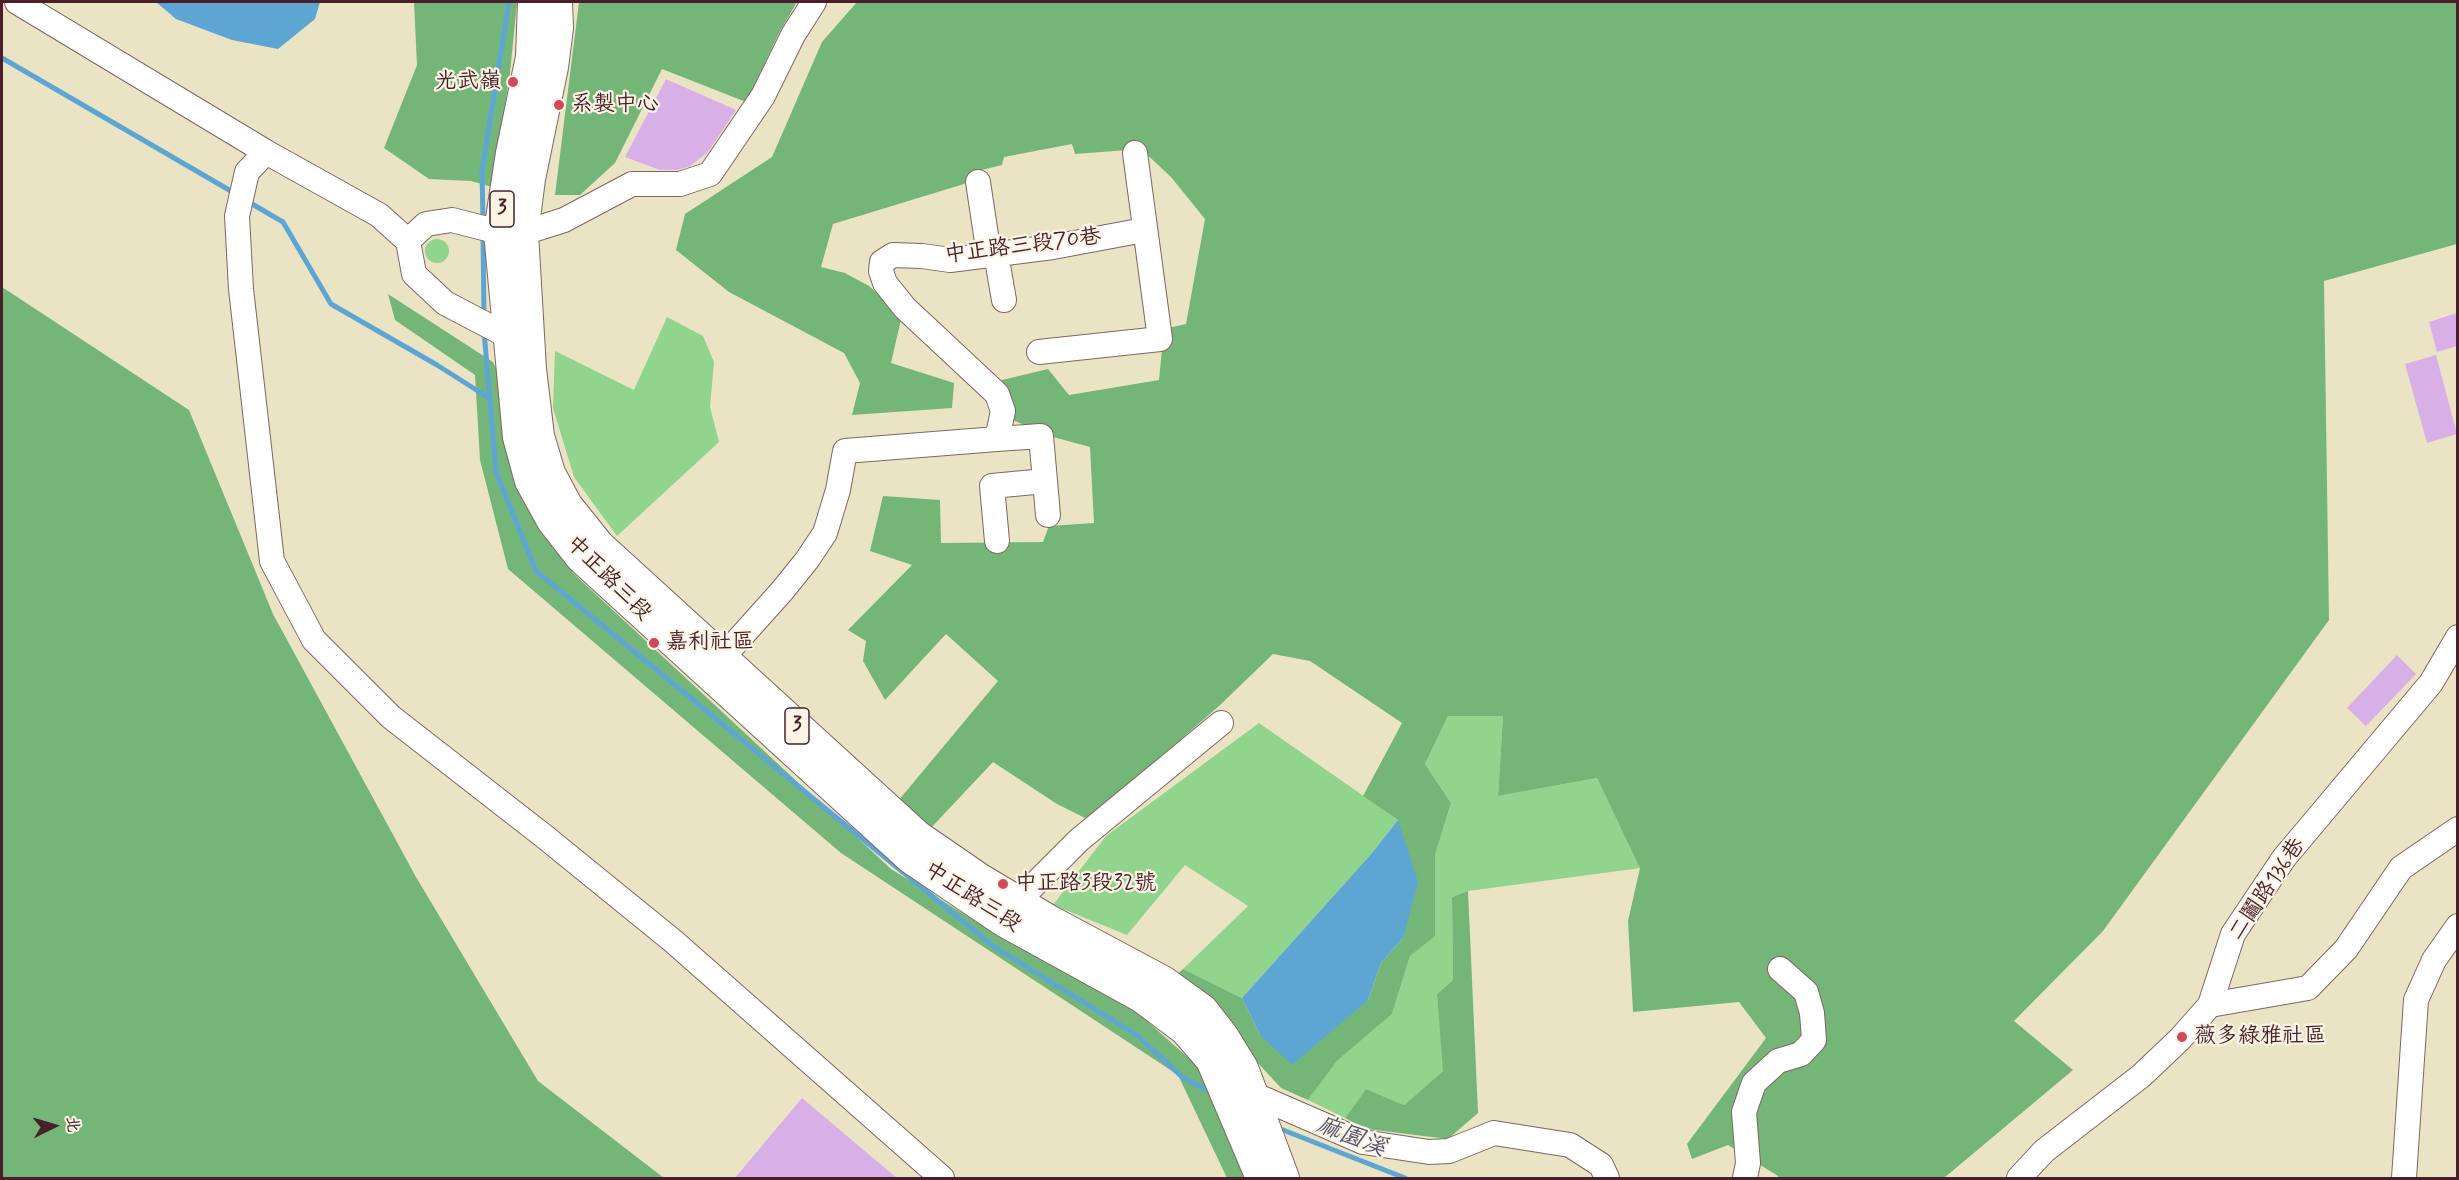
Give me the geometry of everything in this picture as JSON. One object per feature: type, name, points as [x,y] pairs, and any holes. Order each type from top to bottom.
[{"type":"main road","name":"中正路三段","points":[[533,2],[531,57],[511,153],[511,232],[518,338],[518,437],[530,481],[552,521],[581,558],[910,858],[1003,921],[1141,997],[1185,1030],[1243,1101]]},
{"type":"main road","name":"中正路三段","points":[[511,232],[530,179],[553,67],[558,28],[556,2]]},
{"type":"main road","name":"中正路三段","points":[[518,338],[539,436],[550,473],[567,505],[599,545],[918,836],[979,878],[1163,981],[1203,1010],[1224,1037],[1243,1068],[1243,1101]]},
{"type":"main road","name":"3","points":[[1243,1101],[1261,1179]]},
{"type":"main road","name":"3","points":[[1243,1101],[1284,1179]]},
{"type":"street","points":[[17,2],[266,152],[379,215],[408,241],[414,274],[445,303],[518,338]]},
{"type":"street","points":[[408,241],[426,224],[452,220],[511,232],[564,220],[632,184],[680,184],[710,174],[763,96],[793,35],[814,2]]},
{"type":"street","points":[[266,152],[247,172],[237,216],[241,289],[272,561],[314,640],[391,717],[545,837],[673,941],[942,1179]]},
{"type":"street","points":[[1039,352],[1160,339],[1135,153]]},
{"type":"street","points":[[978,182],[992,255],[1004,300]]},
{"type":"street","name":"中正路三段70巷","points":[[997,439],[1003,411],[997,393],[904,308],[885,283],[880,271],[882,262],[893,255],[950,260],[992,255],[1053,247],[1144,230]]},
{"type":"street","points":[[722,658],[782,591],[825,533],[838,490],[845,451],[1041,436],[1048,515]]},
{"type":"street","points":[[997,541],[992,486],[1045,481]]},
{"type":"street","name":"二鬮路136巷","points":[[2019,1179],[2044,1151],[2141,1076],[2180,1039],[2210,1005],[2233,934],[2278,867],[2432,683],[2457,637]]},
{"type":"street","points":[[1018,901],[1079,840],[1221,723]]},
{"type":"street","points":[[2210,1005],[2308,988],[2346,949],[2401,868],[2457,829]]},
{"type":"street","points":[[2404,1179],[2416,1000],[2434,960],[2457,926]]},
{"type":"street","points":[[1745,1179],[1748,1163],[1744,1112],[1754,1083],[1778,1061],[1801,1054],[1814,1040],[1812,1013],[1806,992],[1780,969]]},
{"type":"street","points":[[1243,1101],[1363,1142],[1418,1150],[1449,1151],[1494,1133],[1570,1145],[1601,1165],[1607,1179]]},
{"type":"green space","points":[[414,2],[517,2],[510,73],[492,187],[471,181],[429,179],[384,148],[417,65]]},
{"type":"green space","points":[[579,2],[797,2],[779,33],[746,102],[662,69],[615,163],[580,195],[555,195]]},
{"type":"green space","points":[[857,2],[2457,2],[2457,244],[2324,281],[2329,620],[2103,931],[2014,1021],[2073,1070],[1944,1178],[1778,1178],[1728,1145],[1692,1159],[1687,1144],[1766,1038],[1739,1002],[1633,1012],[1628,921],[1640,868],[1597,778],[1498,796],[1503,716],[1448,716],[1425,764],[1451,803],[1435,855],[1435,936],[1410,956],[1392,1014],[1337,1061],[1308,1100],[1281,1088],[1246,1050],[1172,979],[1183,969],[1242,998],[1260,1035],[1368,1000],[1381,963],[1403,938],[1398,820],[1363,796],[1402,723],[1310,661],[1273,654],[1220,705],[1089,820],[1057,804],[993,762],[929,830],[898,801],[998,681],[946,634],[885,700],[863,661],[866,641],[848,630],[912,565],[870,551],[883,496],[940,500],[941,543],[1043,542],[1049,526],[1094,523],[1090,447],[1053,437],[1010,419],[1002,380],[1048,369],[1069,395],[1159,380],[1164,329],[1186,324],[1205,219],[1171,177],[1141,149],[1075,154],[1072,144],[1004,157],[1002,165],[970,173],[964,184],[833,224],[821,267],[845,273],[869,286],[902,315],[891,363],[954,383],[952,408],[852,415],[860,383],[844,353],[729,292],[676,250],[685,214],[772,157],[822,42]]},
{"type":"green space","points":[[437,239],[445,243],[449,251],[445,259],[437,263],[429,259],[425,251],[429,243]]},
{"type":"green space","points":[[2,287],[189,410],[273,614],[416,877],[538,1081],[664,1178],[2,1178]]},
{"type":"green space","points":[[388,294],[493,362],[502,380],[528,503],[573,573],[891,869],[1001,937],[1130,1006],[1202,1070],[1249,1178],[1227,1178],[1178,1075],[841,853],[508,569],[480,460],[475,375],[395,320]]},
{"type":"green space","points":[[667,317],[703,336],[714,362],[710,407],[719,442],[617,536],[574,477],[553,408],[555,351],[634,390]]},
{"type":"green space","points":[[1448,716],[1503,716],[1498,796],[1597,778],[1641,868],[1468,891],[1452,897],[1453,980],[1437,994],[1444,1070],[1404,1105],[1366,1089],[1345,1118],[1308,1100],[1337,1061],[1392,1014],[1410,956],[1434,936],[1435,855],[1451,803],[1425,764]]},
{"type":"green space","points":[[1259,723],[1398,820],[1372,853],[1242,998],[1183,969],[1248,906],[1185,865],[1127,935],[1053,905],[1106,836]]},
{"type":"green space","points":[[1468,891],[1478,1113],[1448,1139],[1367,1129],[1345,1118],[1366,1089],[1404,1105],[1443,1071],[1437,994],[1453,980],[1452,897]]},
{"type":"water","points":[[156,2],[320,2],[315,19],[278,49],[232,40],[176,19]]},
{"type":"water","points":[[1398,820],[1418,882],[1403,938],[1381,963],[1368,1000],[1292,1065],[1260,1035],[1242,998],[1372,853]]},
{"type":"building","points":[[666,79],[736,110],[708,152],[690,166],[678,170],[660,170],[625,157]]},
{"type":"building","points":[[2457,313],[2457,346],[2437,352],[2429,322]]},
{"type":"building","points":[[2436,355],[2457,434],[2427,443],[2405,364]]},
{"type":"building","points":[[2397,655],[2416,674],[2366,726],[2347,708]]},
{"type":"building","points":[[802,1098],[898,1179],[734,1179]]},
{"type":"waterway","points":[[483,220],[482,171],[509,2]]},
{"type":"waterway","points":[[2,58],[236,194]]},
{"type":"waterway","points":[[247,201],[283,222],[331,304],[489,398]]},
{"type":"waterway","points":[[483,235],[484,316]]},
{"type":"waterway","points":[[484,331],[496,472],[536,571],[993,946],[1138,1036],[1182,1077],[1214,1094]]},
{"type":"waterway","name":"麻園溪","points":[[1278,1128],[1405,1178]]},
{"type":"place","name":"光武嶺","points":[[513,82]]},
{"type":"place","name":"系製中心","points":[[559,105]]},
{"type":"place","name":"嘉利社區","points":[[654,643]]},
{"type":"place","name":"中正路3段32號","points":[[1003,884]]},
{"type":"place","name":"薇多綠雅社區","points":[[2182,1037]]}]
